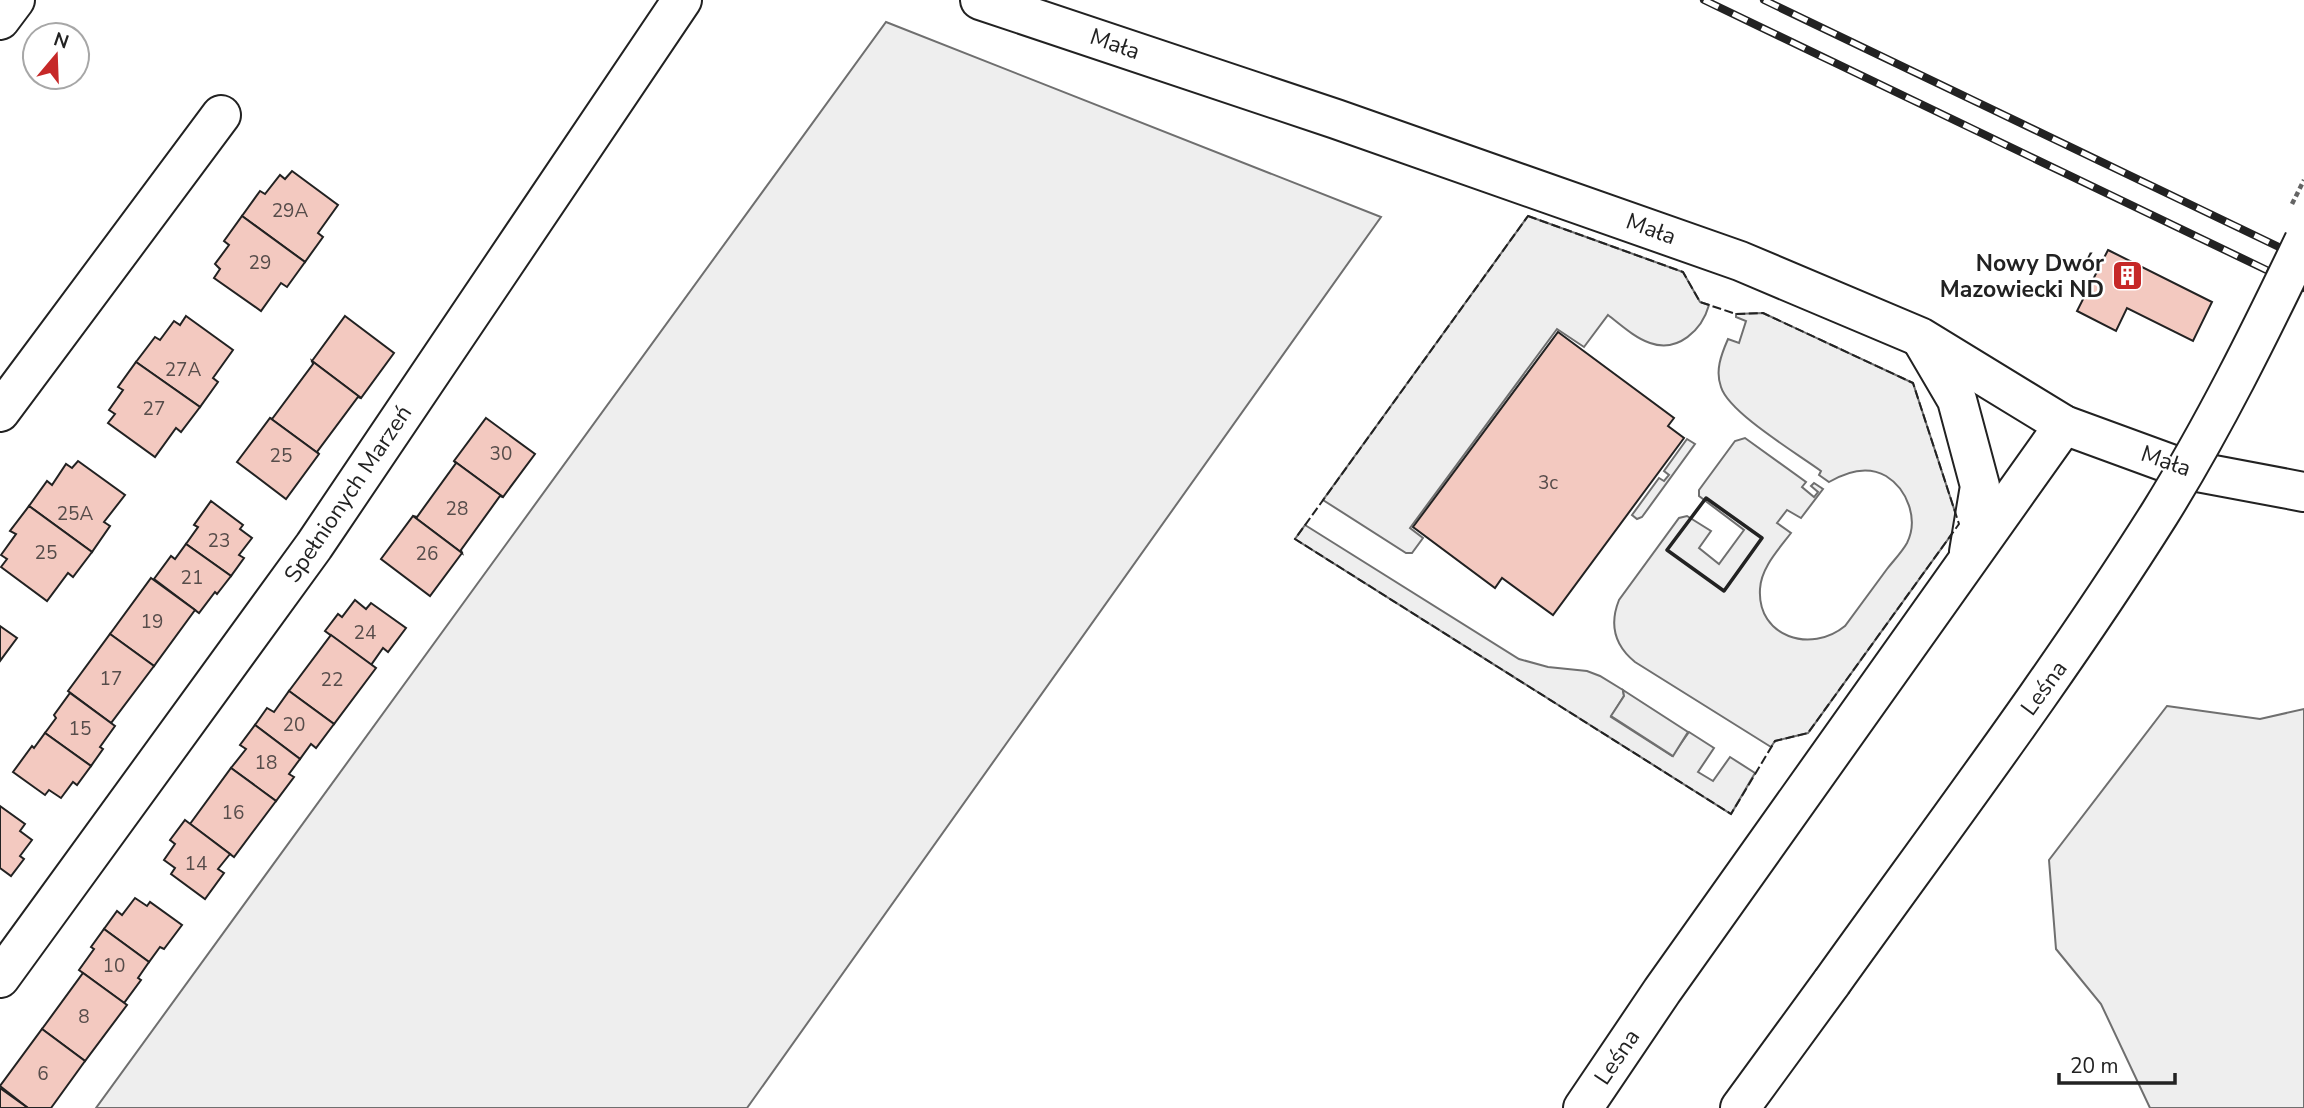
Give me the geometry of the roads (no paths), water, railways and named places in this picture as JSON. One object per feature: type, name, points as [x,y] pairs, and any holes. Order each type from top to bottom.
[{"type":"street","points":[[0,20],[15,0]]},
{"type":"street","name":"Spełnionych Marzeń","points":[[0,978],[314,546],[682,0]]},
{"type":"street","name":"Mała","points":[[980,0],[1076,30],[1400,141],[1740,261],[1920,337],[2064,425],[2187,470],[2304,492]]},
{"type":"street","points":[[0,412],[221,115]]},
{"type":"street","name":"Leśna","points":[[1740,1108],[2063,662],[2161,510],[2250,352],[2304,241]]},
{"type":"street","name":"Leśna","points":[[1920,337],[1957,400],[1980,486],[1968,561]]},
{"type":"street","name":"Leśna","points":[[1583,1108],[1662,990],[2064,425]]},
{"type":"railway","points":[[1704,0],[2304,288]]},
{"type":"railway","points":[[1764,0],[2304,259]]},
{"type":"place","name":"Nowy Dwór Mazowiecki ND","points":[[2127,276]]}]
